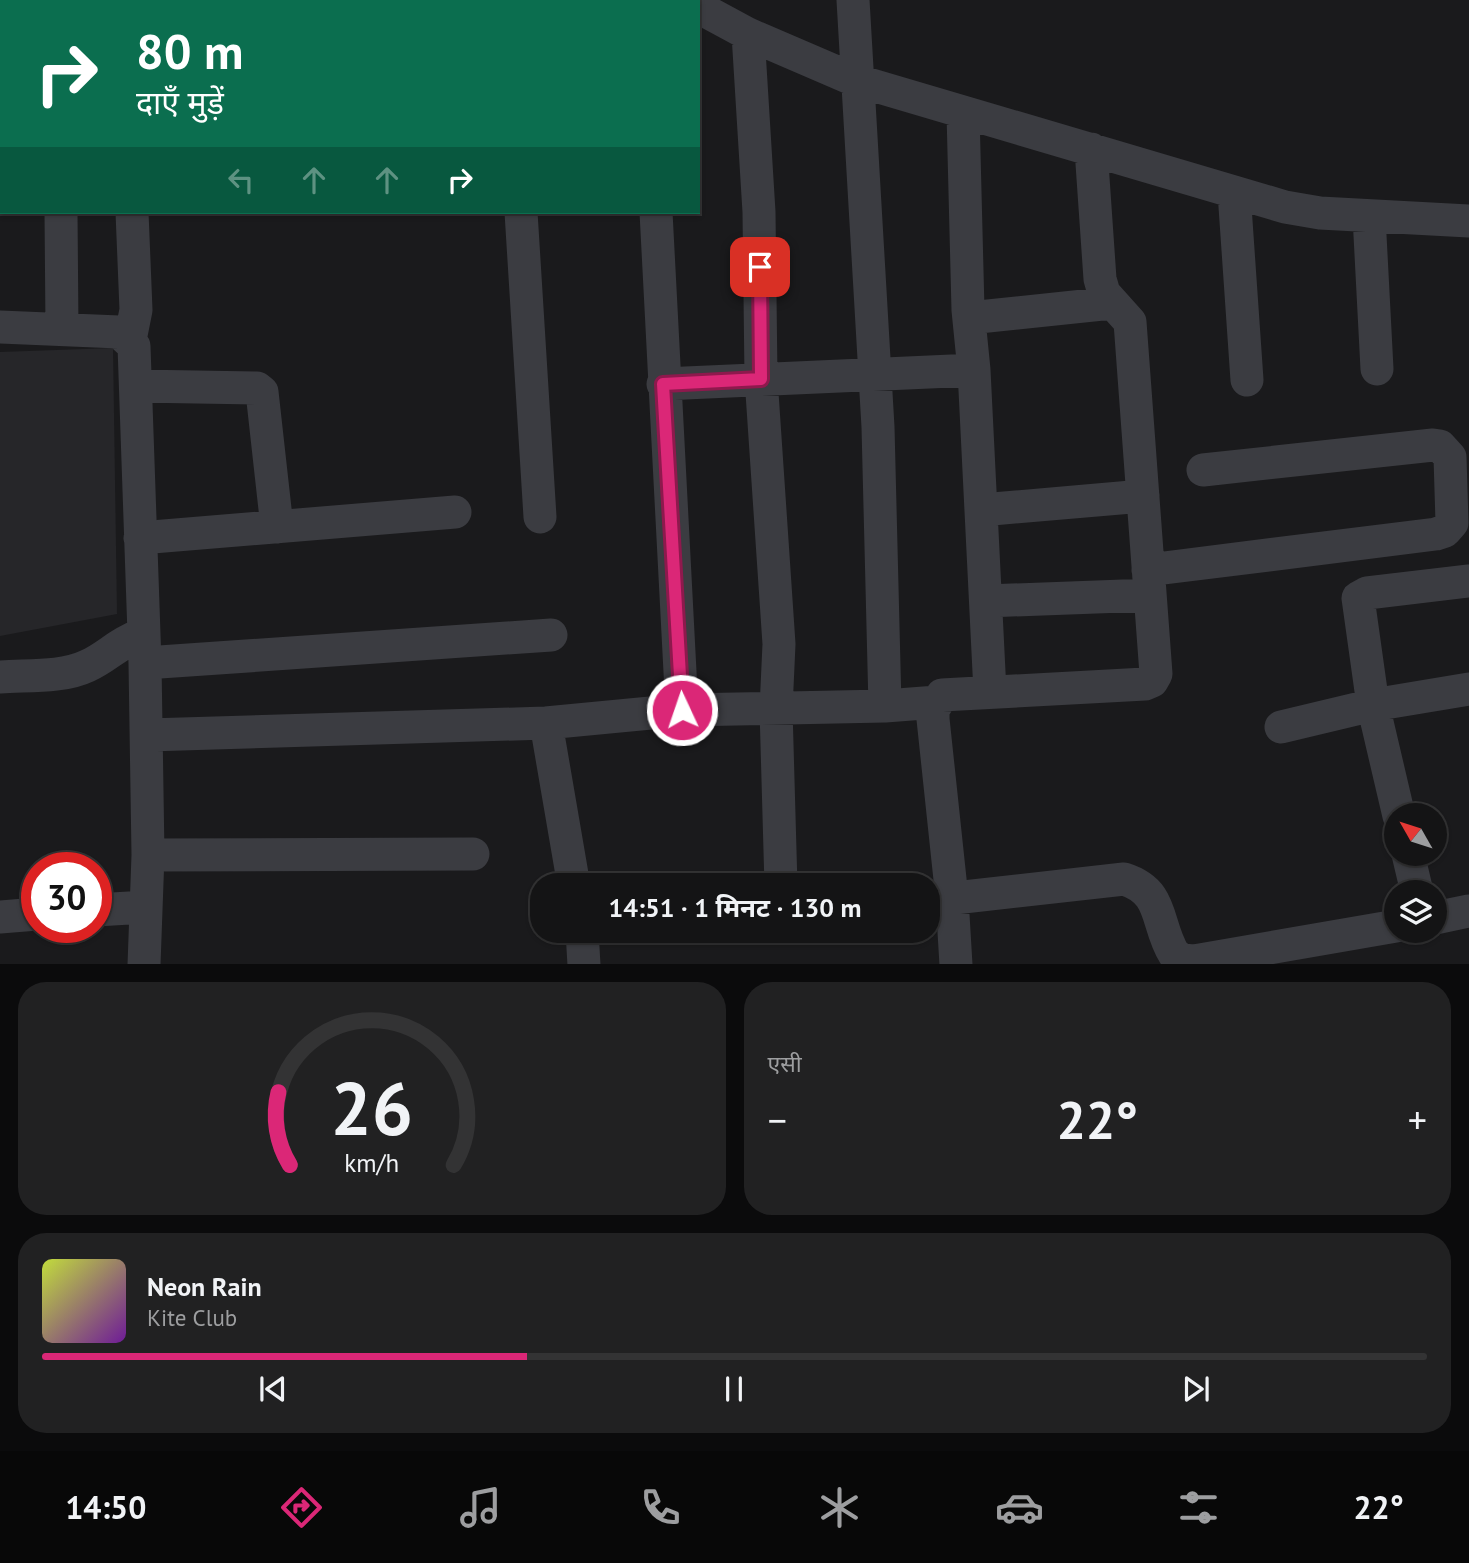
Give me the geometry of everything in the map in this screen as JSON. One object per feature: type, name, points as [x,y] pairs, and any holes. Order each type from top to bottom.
[{"type":"street","points":[[853,0],[855,80],[874,372],[886,706]]},
{"type":"street","points":[[700,5],[748,34],[855,80],[1234,192],[1300,210],[1469,221]]},
{"type":"street","points":[[748,34],[759,212],[761,379],[779,644],[776,709],[781,873]]},
{"type":"street","points":[[963,113],[969,318],[990,692]]},
{"type":"street","points":[[939,873],[933,719],[937,702],[942,695],[1140,685],[1152,681],[1156,674],[1130,322],[1104,293],[1100,279],[1091,149]]},
{"type":"street","points":[[1234,192],[1247,380]]},
{"type":"street","points":[[61,214],[62,329]]},
{"type":"street","points":[[130,340],[136,310],[132,214]]},
{"type":"street","points":[[522,214],[540,517]]},
{"type":"street","points":[[656,214],[682,710]]},
{"type":"street","points":[[1369,216],[1377,369]]},
{"type":"street","points":[[969,318],[1112,303]]},
{"type":"street","points":[[0,327],[119,332],[134,345],[148,735],[144,964]]},
{"type":"street","points":[[663,384],[874,372],[974,370]]},
{"type":"street","points":[[136,386],[257,388],[262,392],[276,527]]},
{"type":"street","points":[[986,601],[1149,582],[1436,534],[1445,531],[1452,523],[1450,457],[1440,446],[1433,444],[1203,470]]},
{"type":"street","points":[[981,510],[1143,496]]},
{"type":"street","points":[[140,538],[455,512]]},
{"type":"street","points":[[1396,803],[1373,705],[1358,598],[1367,593],[1469,581]]},
{"type":"street","points":[[0,677],[71,672],[89,666],[118,644],[144,648],[551,635]]},
{"type":"street","points":[[1281,727],[1373,705],[1469,689]]},
{"type":"street","points":[[148,735],[547,723],[682,710],[886,706],[937,702]]},
{"type":"street","points":[[547,723],[572,873]]},
{"type":"street","points":[[148,855],[473,854]]},
{"type":"street","points":[[956,964],[940,900],[1124,879],[1144,887],[1152,896],[1168,945],[1182,960],[1333,951],[1384,931]]},
{"type":"street","points":[[112,909],[146,907]]},
{"type":"street","points":[[1447,916],[1469,911]]},
{"type":"street","points":[[0,917],[21,915]]},
{"type":"street","points":[[583,943],[584,964]]},
{"type":"shaded area","points":[[113,348],[117,614],[0,636],[0,352]]},
{"type":"route","points":[[682,710],[663,384],[761,379],[760,267]]}]
